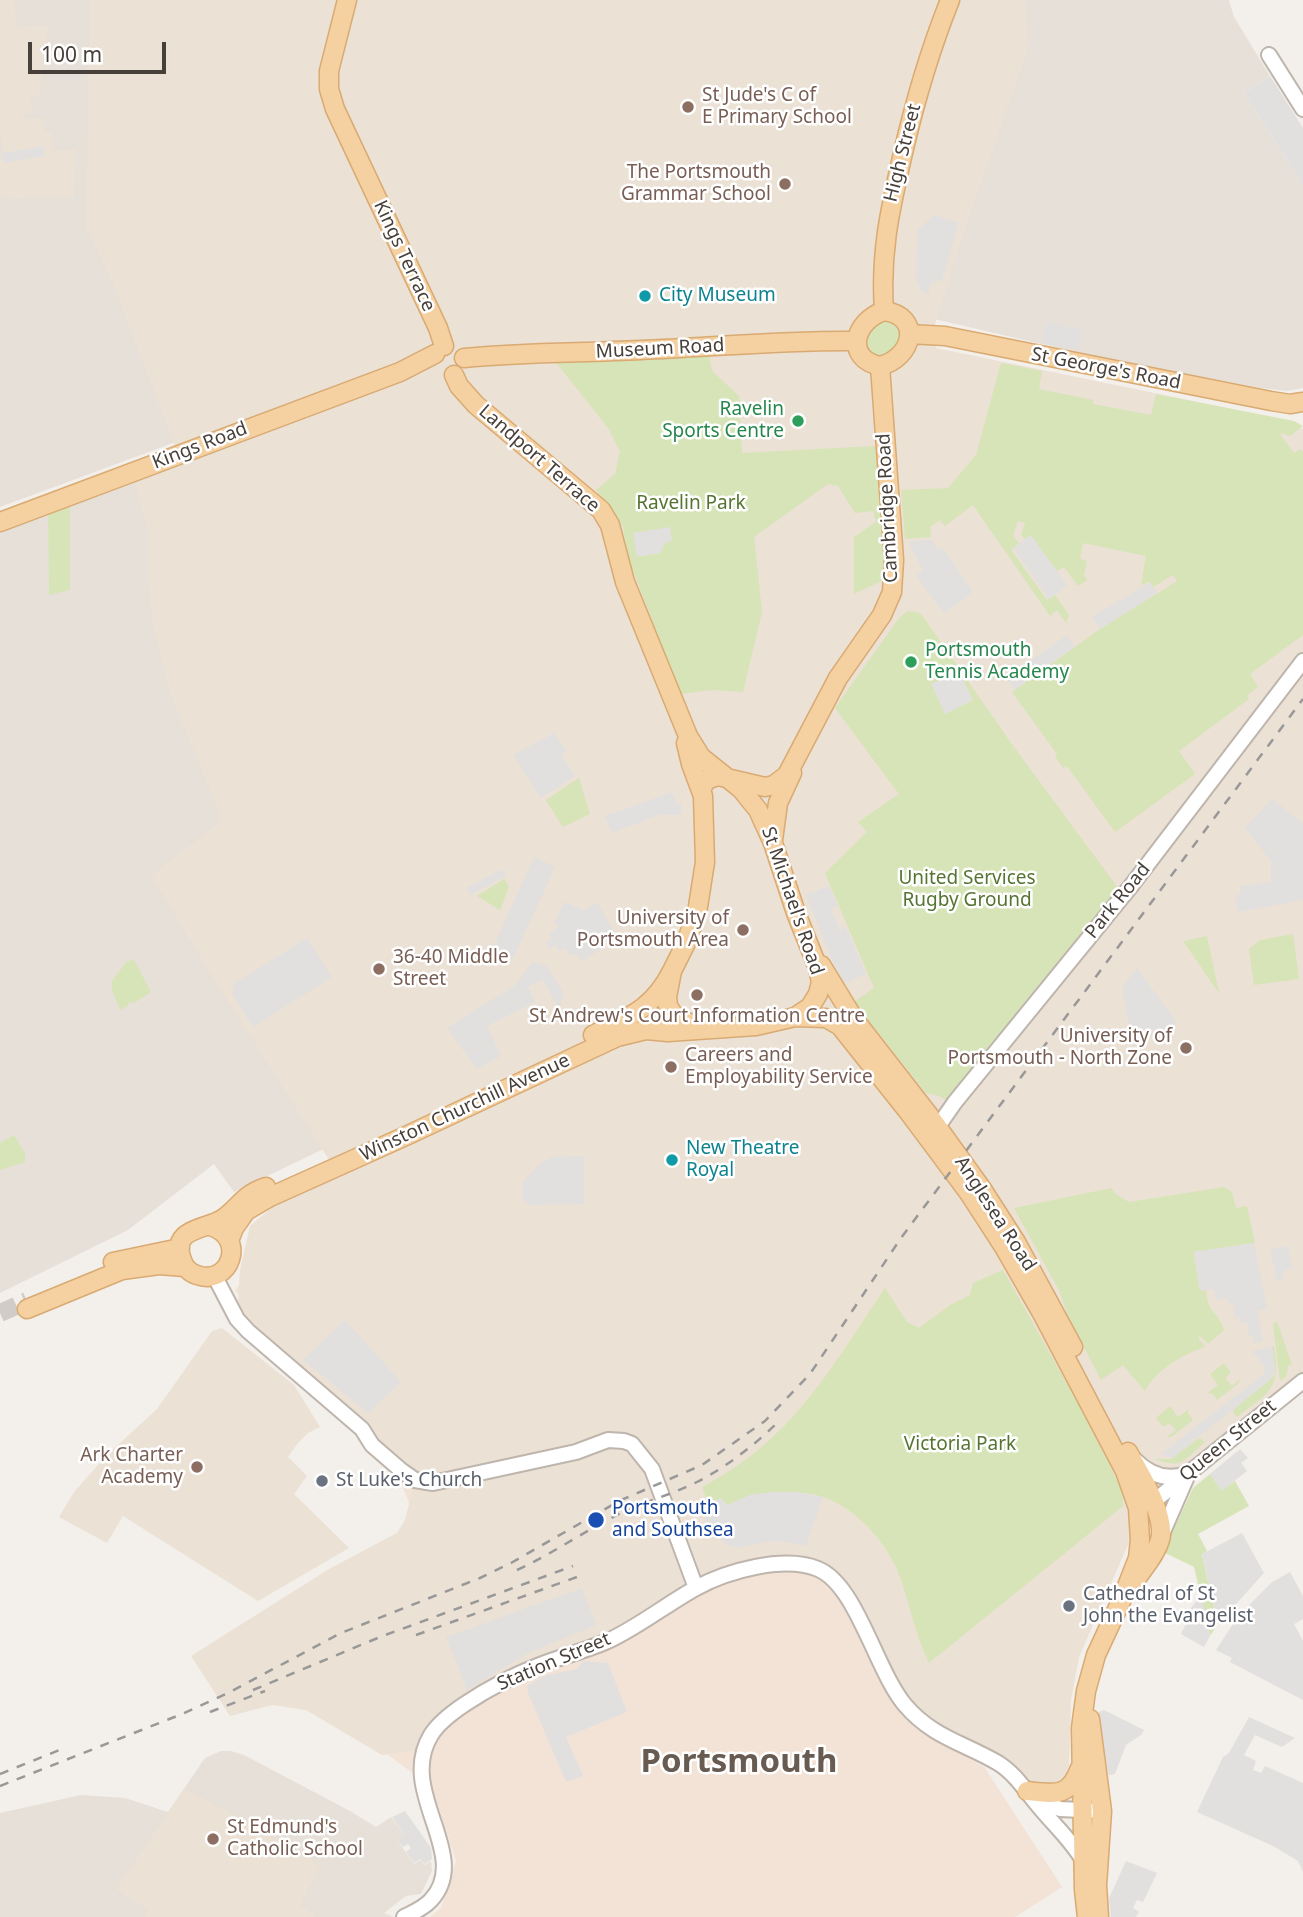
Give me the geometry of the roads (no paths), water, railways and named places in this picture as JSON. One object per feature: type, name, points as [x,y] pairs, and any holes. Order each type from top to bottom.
[{"type":"main road","name":"Kings Terrace","points":[[347,0],[328,71],[329,89],[335,109],[438,328],[442,361]]},
{"type":"main road","name":"High Street","points":[[884,311],[882,279],[886,225],[915,103],[950,0]]},
{"type":"main road","points":[[884,311],[892,312],[904,320],[909,334],[906,348],[901,354],[889,364],[880,366],[865,360],[860,354],[857,341],[865,323],[884,311]]},
{"type":"main road","name":"St George's Road","points":[[909,334],[945,336],[1271,401],[1290,404],[1303,402]]},
{"type":"main road","name":"Museum Road","points":[[442,361],[456,348],[464,358],[505,354],[857,341]]},
{"type":"main road","name":"Kings Road","points":[[0,522],[400,372],[442,361]]},
{"type":"main road","name":"Landport Terrace","points":[[442,361],[476,405],[601,510],[610,525],[625,582],[683,726]]},
{"type":"main road","name":"Cambridge Road","points":[[773,843],[778,803],[801,752],[838,678],[882,614],[892,592],[894,560],[880,366]]},
{"type":"main road","points":[[683,726],[691,764],[702,788],[706,846],[695,920],[672,971],[667,996],[668,1006],[673,1014],[691,1024],[723,1028],[756,1026],[795,1017]]},
{"type":"main road","name":"St Michael's Road","points":[[683,726],[701,757],[729,779],[755,805],[773,843],[820,976],[821,988],[818,995],[810,1007],[795,1017]]},
{"type":"main road","name":"Cambridge Road","points":[[729,779],[759,787],[774,785],[787,775],[801,752]]},
{"type":"main road","points":[[702,788],[709,777],[729,779]]},
{"type":"main road","name":"Anglesea Road","points":[[809,943],[848,1010],[933,1134],[1028,1288],[1146,1507]]},
{"type":"main road","name":"Winston Churchill Avenue","points":[[210,1226],[223,1218],[241,1199],[258,1190],[404,1127],[640,1012],[664,989],[672,971]]},
{"type":"main road","name":"Anglesea Road","points":[[795,1017],[827,1018],[840,1026],[982,1189],[1016,1242],[1128,1451],[1146,1507]]},
{"type":"main road","name":"Winston Churchill Avenue","points":[[229,1241],[246,1211],[263,1200],[617,1037],[646,1030],[668,1032],[723,1028]]},
{"type":"main road","points":[[180,1248],[103,1265],[27,1305],[122,1270],[159,1265],[185,1267],[198,1276],[209,1277],[222,1271],[228,1264],[232,1254],[229,1241],[217,1228],[210,1226],[193,1229],[183,1239],[180,1248],[185,1267]]},
{"type":"main road","points":[[1122,1599],[1154,1553],[1161,1534],[1160,1519],[1146,1507]]},
{"type":"main road","points":[[1087,1917],[1081,1764],[1081,1728],[1086,1691],[1096,1655],[1133,1572],[1146,1507]]},
{"type":"main road","points":[[1086,1691],[1101,1813],[1097,1885],[1099,1917]]},
{"type":"main road","points":[[1027,1791],[1063,1791],[1073,1783],[1081,1764]]},
{"type":"street","points":[[1269,55],[1303,110]]},
{"type":"street","name":"Park Road","points":[[933,1134],[950,1109],[1131,886],[1303,661]]},
{"type":"street","points":[[214,1275],[237,1318],[248,1331],[362,1429],[372,1445],[415,1480],[432,1483],[576,1452],[608,1440],[632,1444],[647,1461],[696,1588]]},
{"type":"street","name":"Queen Street","points":[[1146,1507],[1303,1381]]},
{"type":"street","points":[[1128,1451],[1141,1466],[1159,1476],[1172,1478],[1191,1472]]},
{"type":"street","points":[[1161,1534],[1191,1472]]},
{"type":"street","name":"Station Street","points":[[404,1917],[431,1900],[441,1884],[445,1870],[444,1857],[424,1795],[420,1772],[422,1749],[433,1731],[450,1714],[481,1693],[537,1666],[607,1641],[696,1588],[775,1564],[797,1564],[824,1572],[840,1587],[853,1606],[883,1670],[903,1703],[925,1726],[1004,1768],[1027,1791]]},
{"type":"street","points":[[1027,1791],[1050,1806],[1083,1815],[1101,1813]]},
{"type":"street","points":[[1027,1791],[1069,1838],[1084,1863]]},
{"type":"tunnel","points":[[0,1313],[27,1301]]},
{"type":"railway","points":[[0,1786],[182,1714],[228,1693],[341,1633],[480,1578],[619,1501],[702,1465],[765,1421],[810,1374],[901,1238],[1303,699]]},
{"type":"railway","points":[[517,1570],[617,1515],[708,1476],[738,1456],[775,1425]]},
{"type":"railway","points":[[253,1690],[380,1637],[573,1566]]},
{"type":"railway","points":[[416,1635],[577,1577]]},
{"type":"railway","points":[[210,1712],[265,1691]]},
{"type":"railway","points":[[0,1774],[62,1749]]},
{"type":"place","name":"St Jude's C of E Primary School","points":[[688,107]]},
{"type":"place","name":"The Portsmouth Grammar School","points":[[785,184]]},
{"type":"place","name":"City Museum","points":[[645,296]]},
{"type":"place","name":"Ravelin Sports Centre","points":[[798,421]]},
{"type":"place","name":"Portsmouth Tennis Academy","points":[[911,662]]},
{"type":"place","name":"University of Portsmouth Area","points":[[743,930]]},
{"type":"place","name":"36-40 Middle Street","points":[[379,969]]},
{"type":"place","name":"St Andrew's Court Information Centre","points":[[697,995]]},
{"type":"place","name":"University of Portsmouth - North Zone","points":[[1186,1048]]},
{"type":"place","name":"Careers and Employability Service","points":[[671,1067]]},
{"type":"place","name":"New Theatre Royal","points":[[672,1160]]},
{"type":"place","name":"Ark Charter Academy","points":[[197,1467]]},
{"type":"place","name":"St Luke's Church","points":[[322,1481]]},
{"type":"place","name":"Portsmouth and Southsea","points":[[596,1520]]},
{"type":"place","name":"Cathedral of St John the Evangelist","points":[[1069,1606]]},
{"type":"place","name":"St Edmund's Catholic School","points":[[213,1839]]},
{"type":"district","name":"Portsmouth","points":[[739,1763]]},
{"type":"park label","name":"Ravelin Park","points":[[691,504]]},
{"type":"park label","name":"United Services Rugby Ground","points":[[967,890]]},
{"type":"park label","name":"Victoria Park","points":[[960,1445]]}]
